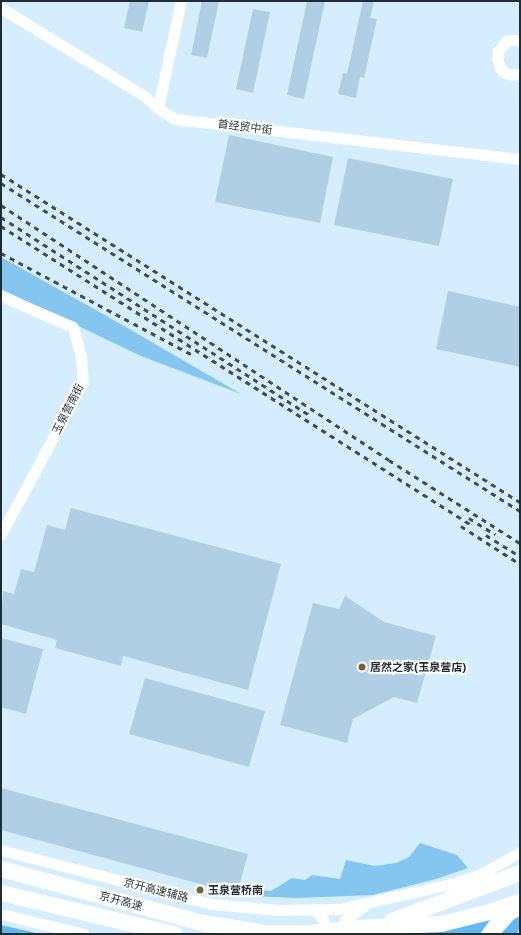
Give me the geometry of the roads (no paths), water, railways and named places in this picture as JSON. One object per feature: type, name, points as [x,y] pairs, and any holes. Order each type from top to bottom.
[{"type":"highway","name":"京开高速","points":[[1,869],[240,934]]},
{"type":"highway","points":[[373,927],[437,906],[520,873]]},
{"type":"highway","name":"京开高速","points":[[1,893],[174,934]]},
{"type":"highway","points":[[204,923],[266,933],[316,934],[344,932],[373,927],[441,924],[489,912],[520,902]]},
{"type":"highway","points":[[490,934],[509,913],[520,907]]},
{"type":"street","points":[[158,108],[181,1]]},
{"type":"street","name":"首经贸中街","points":[[1,8],[146,96],[158,108],[175,119],[520,159]]},
{"type":"street","points":[[520,40],[511,40],[506,42],[498,51],[496,57],[500,68],[505,72],[510,75],[520,74]]},
{"type":"street","name":"玉泉营南街","points":[[1,296],[74,328],[81,356],[83,382],[1,534]]},
{"type":"street","name":"京开高速辅路","points":[[1,850],[211,904],[280,910],[339,909],[454,883],[481,874],[520,852]]},
{"type":"street","points":[[344,932],[345,920],[353,912],[371,902]]},
{"type":"street","points":[[314,909],[322,918],[325,925],[316,934]]},
{"type":"street","points":[[1,914],[84,934]]},
{"type":"railway","points":[[1,174],[520,502]]},
{"type":"railway","points":[[1,183],[520,511]]},
{"type":"railway","points":[[1,205],[389,460],[520,543]]},
{"type":"railway","points":[[1,217],[310,415]]},
{"type":"railway","points":[[1,226],[473,526]]},
{"type":"railway","points":[[1,253],[193,355]]},
{"type":"railway","points":[[469,518],[495,534]]},
{"type":"railway","points":[[461,526],[520,564]]},
{"type":"railway","points":[[486,535],[520,556]]},
{"type":"place","name":"居然之家(玉泉营店)","points":[[362,667]]},
{"type":"place","name":"玉泉营桥南","points":[[200,890]]}]
